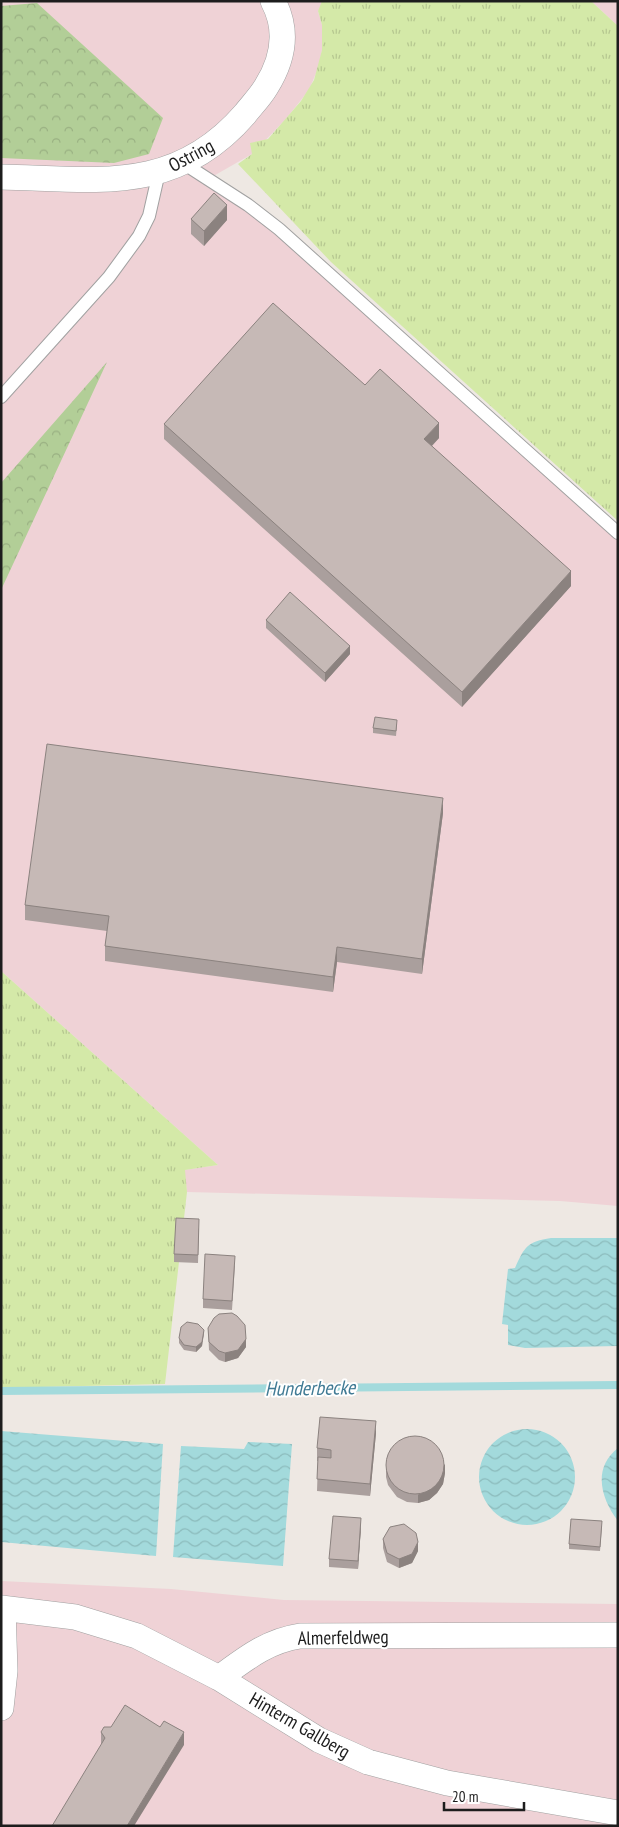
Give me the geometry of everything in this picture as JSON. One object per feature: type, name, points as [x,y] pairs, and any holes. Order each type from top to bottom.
[{"type":"street","name":"Ostring","points":[[1,177],[116,179],[159,172],[183,163],[218,142],[263,92],[277,70],[284,40],[278,10],[273,1]]},
{"type":"street","points":[[1,1708],[5,1671],[2,1608],[75,1617],[137,1636],[219,1678]]},
{"type":"street","name":"Almerfeldweg","points":[[219,1678],[268,1644],[284,1638],[300,1636],[618,1635]]},
{"type":"street","name":"Hinterm Gallberg","points":[[219,1678],[319,1740],[368,1762],[447,1783],[618,1813]]},
{"type":"lane","points":[[183,163],[248,205],[279,229],[618,533]]},
{"type":"lane","points":[[1,397],[109,277],[139,236],[149,216],[159,172]]},
{"type":"shaded area","points":[[1,1],[324,1],[318,11],[322,25],[322,50],[319,66],[309,90],[285,120],[252,154],[203,182],[238,198],[618,540],[618,1206],[560,1201],[187,1192],[184,1170],[218,1165],[1,971]]},
{"type":"shaded area","points":[[591,1],[618,1],[618,26]]},
{"type":"shaded area","points":[[1,1581],[171,1589],[284,1600],[618,1604],[618,1826],[1,1826]]},
{"type":"green space","points":[[322,1],[591,1],[618,26],[618,521],[331,262],[238,164],[252,154],[250,143],[268,139],[301,101],[314,80],[322,50],[322,25],[318,11]]},
{"type":"green space","points":[[37,3],[163,118],[149,154],[114,163],[1,158],[1,6]]},
{"type":"green space","points":[[107,362],[1,590],[1,483]]},
{"type":"green space","points":[[1,971],[218,1165],[185,1170],[187,1192],[165,1384],[1,1388]]},
{"type":"water","points":[[551,1238],[618,1238],[618,1346],[525,1348],[508,1345],[508,1325],[502,1324],[508,1269],[515,1268],[524,1250],[532,1243]]},
{"type":"water","points":[[527,1429],[546,1432],[561,1443],[572,1458],[575,1477],[572,1496],[561,1511],[546,1522],[527,1525],[508,1522],[493,1511],[482,1496],[479,1477],[482,1458],[493,1443],[508,1432]]},
{"type":"water","points":[[1,1431],[163,1444],[156,1556],[1,1542]]},
{"type":"water","points":[[248,1442],[292,1444],[283,1566],[173,1557],[181,1446],[244,1449]]},
{"type":"water","points":[[618,1448],[618,1521],[607,1503],[602,1484],[602,1474],[610,1456]]},
{"type":"building","points":[[214,193],[227,205],[204,231],[191,219]]},
{"type":"building","points":[[273,303],[365,385],[380,369],[439,423],[424,439],[571,571],[462,692],[164,424]]},
{"type":"building","points":[[290,592],[350,646],[325,673],[266,620]]},
{"type":"building","points":[[375,717],[397,720],[396,731],[373,728]]},
{"type":"building","points":[[47,744],[443,798],[422,959],[337,947],[333,977],[105,946],[109,916],[25,905]]},
{"type":"building","points":[[176,1218],[199,1219],[198,1255],[174,1254]]},
{"type":"building","points":[[205,1254],[235,1256],[232,1301],[203,1299]]},
{"type":"building","points":[[232,1313],[245,1325],[246,1339],[238,1350],[225,1353],[219,1351],[209,1342],[208,1328],[219,1314]]},
{"type":"building","points":[[187,1322],[198,1324],[204,1330],[202,1342],[196,1347],[184,1345],[179,1338],[181,1327]]},
{"type":"building","points":[[320,1417],[376,1421],[370,1484],[317,1479],[318,1457],[331,1458],[331,1450],[317,1448]]},
{"type":"building","points":[[409,1436],[421,1436],[436,1444],[444,1459],[444,1471],[436,1486],[421,1494],[409,1494],[394,1486],[386,1471],[386,1459],[394,1444]]},
{"type":"building","points":[[333,1516],[361,1518],[358,1561],[329,1559]]},
{"type":"building","points":[[571,1519],[602,1521],[600,1547],[569,1544]]},
{"type":"building","points":[[404,1524],[416,1533],[418,1542],[412,1554],[399,1559],[387,1553],[383,1539],[390,1527]]},
{"type":"building","points":[[125,1705],[160,1727],[164,1721],[184,1732],[127,1826],[52,1826],[105,1738],[101,1732],[104,1727],[111,1727]]},
{"type":"waterway","name":"Hunderbecke","points":[[1,1391],[618,1385]]}]
